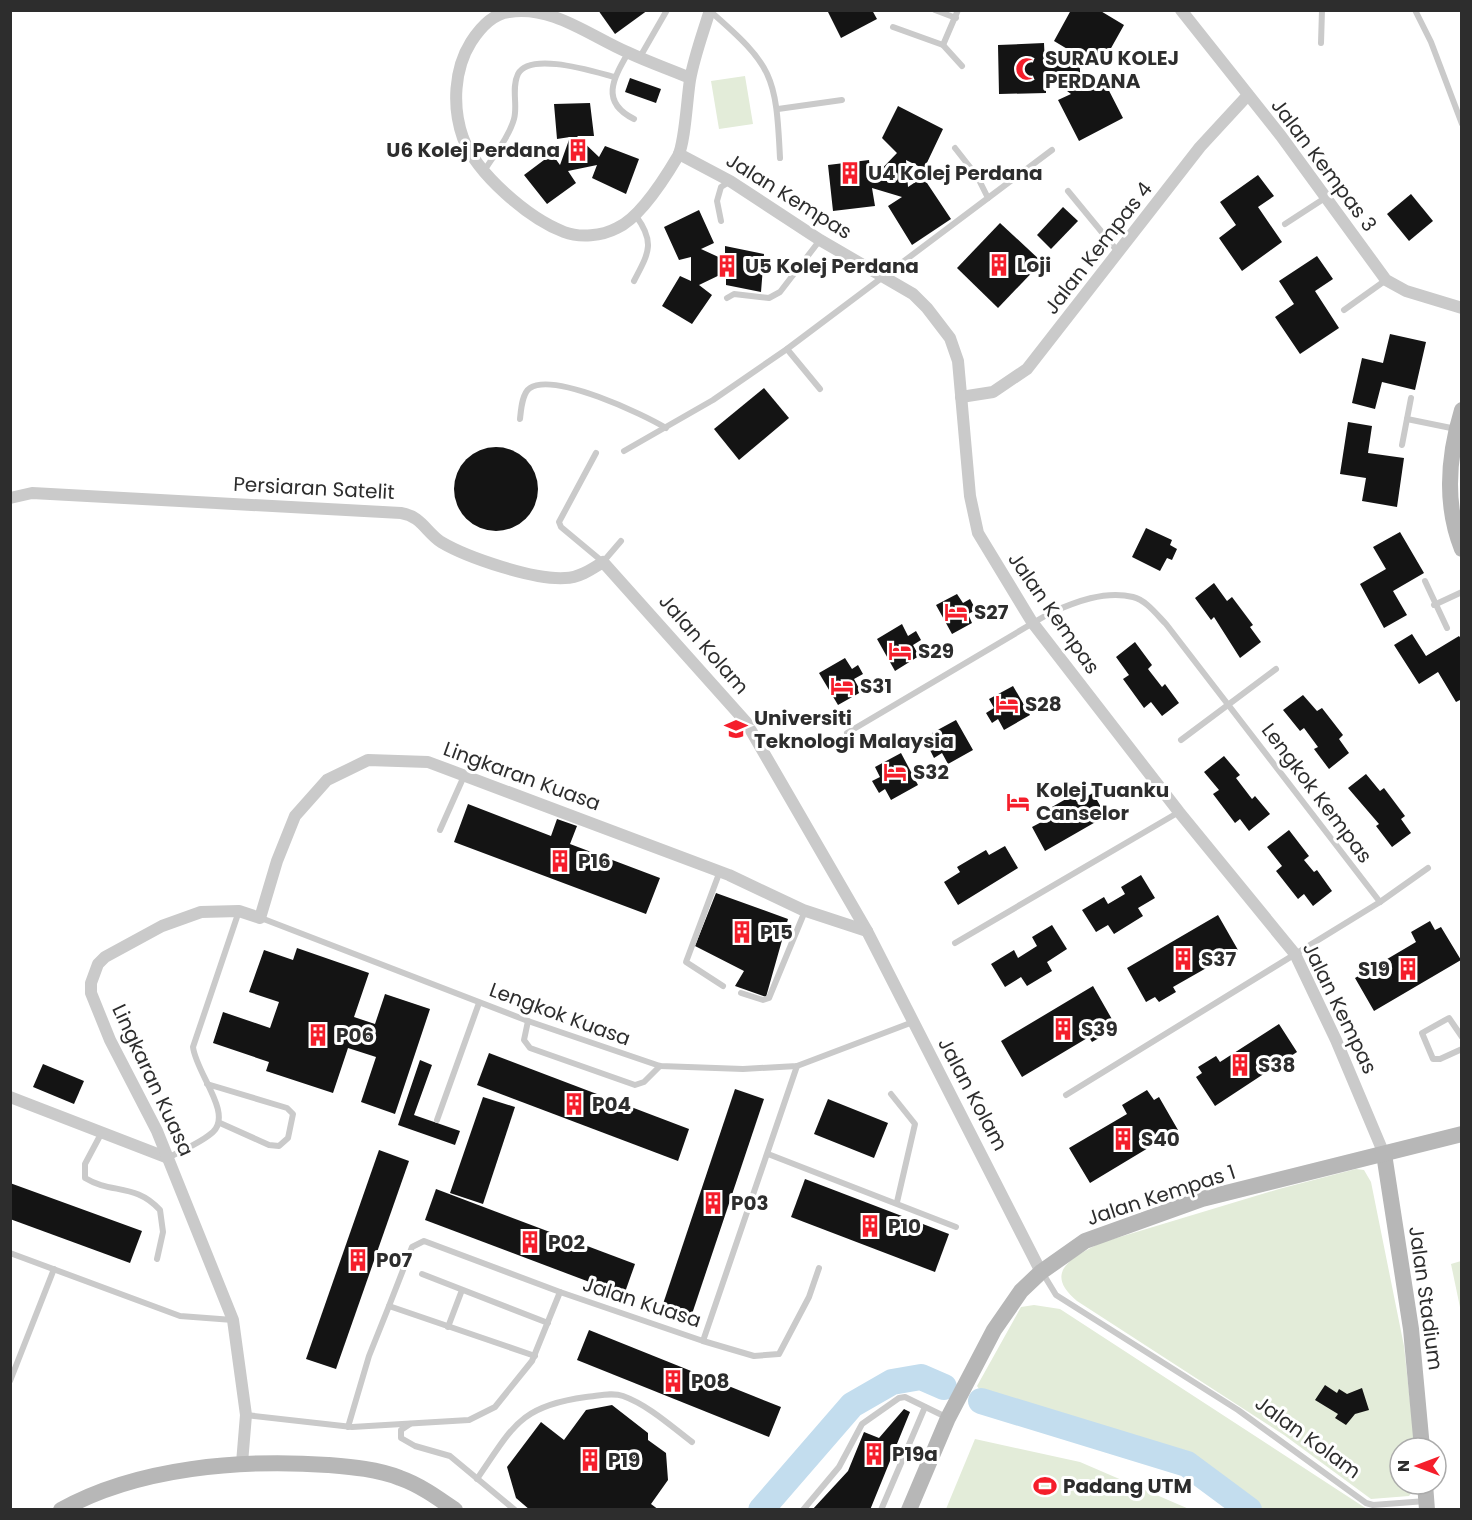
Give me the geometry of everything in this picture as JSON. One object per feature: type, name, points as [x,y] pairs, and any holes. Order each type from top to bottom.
[{"type":"street","name":"Jalan Kempas 3","points":[[1181,10],[1211,45],[1386,280],[1406,291],[1461,308]]},
{"type":"street","points":[[690,78],[540,12],[509,11],[492,17],[465,52],[458,75],[456,97],[463,137],[483,172],[534,215],[564,232],[581,235],[601,234],[618,228],[636,216],[679,154],[690,78],[710,11]]},
{"type":"street","name":"Jalan Kempas 4","points":[[961,397],[993,392],[1027,369],[1119,254],[1200,147],[1248,96]]},
{"type":"street","name":"Jalan Kempas","points":[[679,154],[730,181],[820,240],[883,276],[920,301],[950,338],[958,361],[970,496],[978,533],[1032,622],[1179,812],[1295,954],[1336,1040],[1384,1154]]},
{"type":"street","points":[[1461,410],[1456,429],[1449,488],[1452,525],[1461,549]]},
{"type":"street","name":"Persiaran Satelit","points":[[10,498],[32,493],[401,513],[416,516],[442,542],[519,573],[566,578],[585,573],[603,562]]},
{"type":"street","name":"Jalan Kolam","points":[[603,562],[746,722],[867,931],[986,1160],[1041,1272]]},
{"type":"street","name":"Lingkaran Kuasa","points":[[242,1463],[246,1415],[234,1320],[168,1158],[110,1040],[91,993],[93,975],[105,957],[162,926],[201,912],[239,911],[260,918],[277,861],[295,816],[327,780],[368,760],[428,762],[720,871],[805,911],[867,931]]},
{"type":"street","points":[[10,1097],[168,1158]]},
{"type":"street","name":"Jalan Kempas 1","points":[[909,1509],[948,1418],[994,1329],[1021,1291],[1041,1272],[1085,1241],[1202,1199],[1461,1134]]},
{"type":"street","name":"Jalan Stadium","points":[[1384,1154],[1411,1329],[1421,1436]]},
{"type":"street","points":[[61,1509],[75,1502],[156,1475],[242,1463],[313,1464],[377,1471],[401,1478],[455,1509]]},
{"type":"lane","points":[[634,119],[621,113],[615,105],[612,96],[615,76],[634,55],[667,10]]},
{"type":"lane","points":[[935,10],[956,18]]},
{"type":"lane","points":[[943,45],[958,10]]},
{"type":"lane","points":[[1322,10],[1322,43]]},
{"type":"lane","points":[[1415,10],[1431,42],[1461,124]]},
{"type":"lane","points":[[710,11],[758,55],[769,73],[778,109],[780,158]]},
{"type":"lane","points":[[893,27],[943,45],[962,66]]},
{"type":"lane","points":[[483,172],[515,119],[514,95],[518,73],[527,65],[547,62],[615,76]]},
{"type":"lane","points":[[778,109],[842,100]]},
{"type":"lane","points":[[955,148],[976,176],[988,198]]},
{"type":"lane","points":[[624,451],[699,410],[788,349],[1052,150]]},
{"type":"lane","points":[[722,221],[717,201],[720,187],[730,181]]},
{"type":"lane","points":[[1068,191],[1119,254]]},
{"type":"lane","points":[[1285,224],[1325,198]]},
{"type":"lane","points":[[634,281],[646,258],[650,241],[645,228],[636,216]]},
{"type":"lane","points":[[727,298],[734,294],[769,298],[780,292],[820,240]]},
{"type":"lane","points":[[1344,310],[1386,280]]},
{"type":"lane","points":[[788,349],[820,389]]},
{"type":"lane","points":[[520,419],[526,390],[532,386],[549,385],[571,388],[650,419],[666,428]]},
{"type":"lane","points":[[1402,445],[1411,398]]},
{"type":"lane","points":[[1407,419],[1456,429]]},
{"type":"lane","points":[[596,453],[559,522],[561,527],[603,562]]},
{"type":"lane","name":"Persiaran Satelit","points":[[603,562],[621,541]]},
{"type":"lane","points":[[1425,581],[1434,605],[1447,628]]},
{"type":"lane","points":[[1434,605],[1461,592]]},
{"type":"lane","name":"Lengkok Kempas","points":[[848,733],[1032,622],[1080,600],[1107,596],[1134,597],[1150,607],[1166,624],[1380,902]]},
{"type":"lane","points":[[1180,740],[1276,669]]},
{"type":"lane","points":[[440,830],[465,775]]},
{"type":"lane","points":[[955,943],[1179,812]]},
{"type":"lane","points":[[1066,1095],[1380,902],[1428,868]]},
{"type":"lane","points":[[720,871],[686,962],[723,986]]},
{"type":"lane","points":[[168,1158],[212,1133],[219,1124],[220,1112],[199,1071],[193,1047],[239,911]]},
{"type":"lane","points":[[741,993],[763,1000],[769,998],[805,911]]},
{"type":"lane","name":"Lengkok Kuasa","points":[[260,918],[528,1021],[660,1066],[743,1069],[797,1066],[913,1022]]},
{"type":"lane","points":[[437,1120],[479,1002]]},
{"type":"lane","points":[[1461,1037],[1449,1018],[1422,1033],[1433,1059],[1440,1059],[1461,1049]]},
{"type":"lane","points":[[528,1021],[524,1040],[530,1048],[619,1080],[635,1085],[644,1082],[660,1066]]},
{"type":"lane","name":"Jalan Kuasa","points":[[246,1415],[348,1427],[469,1420],[495,1407],[535,1356],[560,1292],[703,1341],[797,1066]]},
{"type":"lane","points":[[207,1084],[287,1108],[293,1114],[288,1138],[279,1146],[269,1145],[219,1124]]},
{"type":"lane","points":[[891,1094],[915,1124],[897,1203]]},
{"type":"lane","points":[[102,1131],[85,1164],[85,1178],[96,1185],[116,1186],[140,1194],[151,1200],[160,1210],[163,1232],[157,1259]]},
{"type":"lane","points":[[768,1154],[956,1227]]},
{"type":"lane","points":[[348,1427],[369,1356],[412,1247],[424,1241],[560,1292]]},
{"type":"lane","points":[[10,1253],[180,1316],[234,1320]]},
{"type":"lane","points":[[703,1341],[754,1356],[779,1354],[809,1297],[819,1268]]},
{"type":"lane","points":[[10,1381],[54,1269]]},
{"type":"lane","name":"Jalan Kolam","points":[[1041,1272],[1056,1295],[1238,1410],[1366,1503],[1373,1505],[1426,1498]]},
{"type":"lane","points":[[422,1274],[548,1323]]},
{"type":"lane","points":[[448,1327],[462,1290]]},
{"type":"lane","points":[[389,1306],[535,1356]]},
{"type":"lane","points":[[477,1479],[522,1418],[545,1406],[573,1399],[621,1395],[640,1405],[692,1442]]},
{"type":"lane","points":[[803,1509],[839,1467],[862,1424],[899,1398],[905,1397],[948,1418]]},
{"type":"lane","points":[[881,1509],[925,1407]]},
{"type":"lane","points":[[411,1424],[401,1430],[401,1438],[415,1446],[450,1456],[515,1509]]},
{"type":"green space","points":[[745,76],[753,124],[719,129],[711,81]]},
{"type":"green space","points":[[1356,1169],[1364,1170],[1371,1182],[1404,1346],[1414,1436],[1388,1436],[1388,1496],[1409,1496],[1371,1499],[1284,1435],[1077,1301],[1062,1282],[1065,1266],[1100,1243],[1279,1189]]},
{"type":"green space","points":[[1462,1261],[1461,1312],[1451,1264]]},
{"type":"green space","points":[[1034,1305],[1060,1309],[1367,1509],[1258,1509],[1188,1457],[984,1396],[977,1386],[1021,1307]]},
{"type":"green space","name":"Padang UTM","points":[[975,1439],[1080,1462],[1189,1509],[946,1509]]},
{"type":"building","points":[[598,10],[648,10],[615,34]]},
{"type":"building","points":[[827,10],[872,10],[877,19],[841,38]]},
{"type":"building","points":[[1071,10],[1099,10],[1124,25],[1101,66],[1079,53],[1081,88],[1102,77],[1123,118],[1079,141],[1058,100],[1071,94],[1046,75],[1046,93],[999,94],[998,45],[1044,43],[1045,65],[1069,50],[1054,41]]},
{"type":"building","points":[[630,78],[661,89],[656,103],[625,92]]},
{"type":"building","name":"U6 Kolej Perdana","points":[[590,103],[594,136],[577,136],[599,157],[605,146],[639,159],[626,194],[592,178],[597,165],[568,171],[576,183],[547,204],[524,175],[552,154],[560,165],[570,137],[557,139],[554,104]]},
{"type":"building","name":"U4 Kolej Perdana","points":[[898,106],[943,129],[924,169],[906,160],[908,187],[923,177],[951,219],[912,245],[888,206],[902,197],[872,188],[875,206],[833,211],[828,165],[869,160],[871,180],[897,153],[882,138]]},
{"type":"building","points":[[1258,175],[1274,196],[1258,207],[1282,242],[1242,271],[1219,238],[1236,225],[1220,202]]},
{"type":"building","points":[[1411,194],[1433,221],[1409,241],[1387,214]]},
{"type":"building","name":"Loji","points":[[1063,207],[1078,221],[1051,249],[1037,235]]},
{"type":"building","name":"U5 Kolej Perdana","points":[[699,210],[714,243],[701,249],[725,260],[725,246],[764,254],[761,292],[726,285],[726,272],[699,285],[712,295],[692,324],[662,306],[680,276],[691,281],[691,257],[679,260],[664,227]]},
{"type":"building","name":"Loji","points":[[1000,223],[1042,262],[998,308],[957,268]]},
{"type":"building","points":[[1317,256],[1333,279],[1315,291],[1339,328],[1300,354],[1275,317],[1294,304],[1279,281]]},
{"type":"building","points":[[1390,334],[1426,342],[1415,390],[1382,382],[1375,409],[1352,403],[1362,358],[1383,363]]},
{"type":"building","points":[[764,388],[789,418],[739,460],[714,429]]},
{"type":"building","points":[[1348,422],[1372,426],[1368,453],[1404,458],[1397,507],[1362,501],[1366,478],[1340,474]]},
{"type":"building","points":[[488,447],[504,447],[520,454],[531,465],[538,481],[535,505],[526,519],[504,531],[488,531],[472,524],[461,513],[454,497],[454,481],[461,465],[472,454]]},
{"type":"building","points":[[1146,528],[1172,540],[1170,545],[1177,549],[1172,560],[1167,558],[1160,571],[1132,557]]},
{"type":"building","points":[[1400,532],[1424,573],[1393,591],[1407,615],[1384,628],[1360,584],[1386,569],[1373,547]]},
{"type":"building","points":[[1214,583],[1227,601],[1232,597],[1253,625],[1250,627],[1261,642],[1240,658],[1214,617],[1211,620],[1195,598]]},
{"type":"building","name":"S27","points":[[957,594],[963,603],[970,599],[976,610],[968,614],[972,623],[952,634],[936,605]]},
{"type":"building","name":"S29","points":[[902,624],[908,636],[916,631],[921,640],[913,645],[919,656],[895,671],[877,639]]},
{"type":"building","points":[[1412,634],[1426,656],[1459,636],[1462,640],[1462,699],[1456,702],[1438,672],[1419,684],[1394,645]]},
{"type":"building","points":[[1135,642],[1152,665],[1148,669],[1162,687],[1165,684],[1179,703],[1162,716],[1151,702],[1144,708],[1123,679],[1129,675],[1116,657]]},
{"type":"building","name":"S31","points":[[845,658],[852,669],[858,665],[863,674],[854,679],[861,692],[838,705],[819,673]]},
{"type":"building","name":"S28","points":[[1013,686],[1030,715],[1004,730],[998,719],[992,723],[986,713],[994,708],[989,699]]},
{"type":"building","points":[[1303,695],[1317,711],[1322,708],[1343,735],[1339,739],[1349,753],[1329,769],[1314,749],[1318,747],[1304,728],[1300,731],[1283,710]]},
{"type":"building","points":[[956,720],[973,750],[948,764],[942,753],[934,758],[929,748],[937,743],[932,733]]},
{"type":"building","name":"S32","points":[[901,753],[918,785],[891,800],[885,789],[879,793],[872,781],[880,777],[875,767]]},
{"type":"building","points":[[1224,756],[1240,775],[1236,778],[1252,799],[1255,796],[1270,814],[1249,831],[1240,819],[1235,823],[1213,794],[1219,790],[1204,772]]},
{"type":"building","points":[[1366,774],[1380,791],[1384,788],[1405,816],[1401,819],[1411,833],[1392,847],[1376,826],[1379,824],[1348,788]]},
{"type":"building","points":[[1093,793],[1106,816],[1045,851],[1032,827],[1049,818],[1045,811],[1073,795],[1077,802]]},
{"type":"building","name":"P16","points":[[468,804],[551,836],[557,819],[577,826],[570,844],[660,878],[646,914],[454,842]]},
{"type":"building","points":[[1289,830],[1309,856],[1304,860],[1314,872],[1317,870],[1332,891],[1313,906],[1304,894],[1298,899],[1276,871],[1282,866],[1267,847]]},
{"type":"building","points":[[1005,846],[1018,868],[958,905],[944,882],[960,872],[957,867],[986,850],[989,855]]},
{"type":"building","points":[[1141,875],[1155,898],[1138,908],[1143,916],[1114,934],[1108,925],[1096,932],[1082,910],[1104,897],[1108,904],[1125,894],[1121,887]]},
{"type":"building","name":"P15","points":[[716,893],[788,919],[766,997],[735,986],[744,971],[695,946]]},
{"type":"building","name":"S37","points":[[1218,915],[1238,950],[1173,987],[1176,992],[1159,1002],[1155,997],[1146,1002],[1127,968]]},
{"type":"building","name":"S19","points":[[1430,921],[1435,930],[1441,927],[1461,960],[1374,1011],[1355,978],[1416,942],[1411,932]]},
{"type":"building","points":[[1052,925],[1067,949],[1047,962],[1052,971],[1027,986],[1021,977],[1005,987],[991,964],[1014,950],[1018,958],[1037,946],[1032,937]]},
{"type":"building","name":"P06","points":[[297,948],[369,973],[354,1017],[375,1024],[385,994],[430,1009],[395,1114],[361,1102],[376,1057],[348,1048],[333,1093],[266,1071],[269,1062],[213,1043],[223,1012],[270,1028],[279,1002],[249,992],[264,950],[293,960]]},
{"type":"building","name":"S39","points":[[1093,986],[1113,1021],[1104,1026],[1108,1033],[1092,1042],[1089,1037],[1022,1077],[1001,1041]]},
{"type":"building","name":"S38","points":[[1279,1024],[1297,1052],[1215,1106],[1196,1077],[1202,1073],[1198,1067],[1216,1056],[1220,1062]]},
{"type":"building","name":"P04","points":[[489,1053],[689,1129],[678,1161],[477,1085]]},
{"type":"building","points":[[420,1060],[432,1065],[414,1115],[460,1131],[455,1145],[398,1125]]},
{"type":"building","points":[[43,1064],[84,1081],[74,1104],[33,1087]]},
{"type":"building","name":"P03","points":[[735,1089],[764,1099],[691,1317],[662,1307]]},
{"type":"building","name":"S40","points":[[1147,1090],[1154,1100],[1159,1097],[1178,1130],[1090,1183],[1069,1148],[1127,1114],[1122,1105]]},
{"type":"building","points":[[483,1097],[515,1107],[483,1204],[450,1193]]},
{"type":"building","points":[[828,1099],[888,1123],[874,1158],[814,1134]]},
{"type":"building","name":"P07","points":[[379,1150],[409,1161],[336,1369],[306,1359]]},
{"type":"building","name":"P10","points":[[805,1179],[949,1234],[935,1272],[791,1217]]},
{"type":"building","points":[[10,1183],[142,1231],[130,1263],[10,1219]]},
{"type":"building","name":"P02","points":[[436,1189],[635,1264],[624,1295],[425,1220]]},
{"type":"building","name":"P08","points":[[589,1330],[781,1407],[769,1437],[577,1360]]},
{"type":"building","points":[[1325,1385],[1337,1393],[1339,1389],[1347,1394],[1362,1388],[1369,1410],[1355,1414],[1346,1425],[1335,1418],[1338,1414],[1315,1400]]},
{"type":"building","name":"P19","points":[[612,1405],[648,1433],[648,1440],[666,1453],[668,1480],[651,1504],[659,1510],[530,1510],[516,1498],[507,1467],[541,1422],[564,1440],[586,1410]]},
{"type":"building","name":"P19a","points":[[904,1409],[910,1412],[870,1510],[812,1510],[848,1471],[864,1432],[879,1438]]},
{"type":"waterway","points":[[761,1510],[852,1405],[892,1382],[921,1377],[944,1387]]},
{"type":"waterway","points":[[981,1401],[1187,1464],[1249,1510]]},
{"type":"place","name":"SURAU KOLEJ PERDANA","points":[[1027,69]]},
{"type":"place","name":"U6 Kolej Perdana","points":[[578,150]]},
{"type":"place","name":"U4 Kolej Perdana","points":[[850,173]]},
{"type":"place","name":"Loji","points":[[999,265]]},
{"type":"place","name":"U5 Kolej Perdana","points":[[727,266]]},
{"type":"place","name":"S27","points":[[956,612]]},
{"type":"place","name":"S29","points":[[900,651]]},
{"type":"place","name":"S31","points":[[842,686]]},
{"type":"place","name":"S28","points":[[1007,704]]},
{"type":"place","name":"Universiti Teknologi Malaysia","points":[[736,729]]},
{"type":"place","name":"S32","points":[[895,772]]},
{"type":"place","name":"Kolej Tuanku Canselor","points":[[1018,802]]},
{"type":"place","name":"P16","points":[[560,861]]},
{"type":"place","name":"P15","points":[[742,932]]},
{"type":"place","name":"S37","points":[[1183,959]]},
{"type":"place","name":"S19","points":[[1408,969]]},
{"type":"place","name":"S39","points":[[1063,1029]]},
{"type":"place","name":"P06","points":[[318,1035]]},
{"type":"place","name":"S38","points":[[1240,1065]]},
{"type":"place","name":"P04","points":[[574,1104]]},
{"type":"place","name":"S40","points":[[1123,1139]]},
{"type":"place","name":"P03","points":[[713,1203]]},
{"type":"place","name":"P10","points":[[870,1226]]},
{"type":"place","name":"P02","points":[[530,1242]]},
{"type":"place","name":"P07","points":[[358,1260]]},
{"type":"place","name":"P08","points":[[673,1381]]},
{"type":"place","name":"P19a","points":[[874,1454]]},
{"type":"place","name":"P19","points":[[590,1460]]},
{"type":"place","name":"Padang UTM","points":[[1045,1486]]}]
